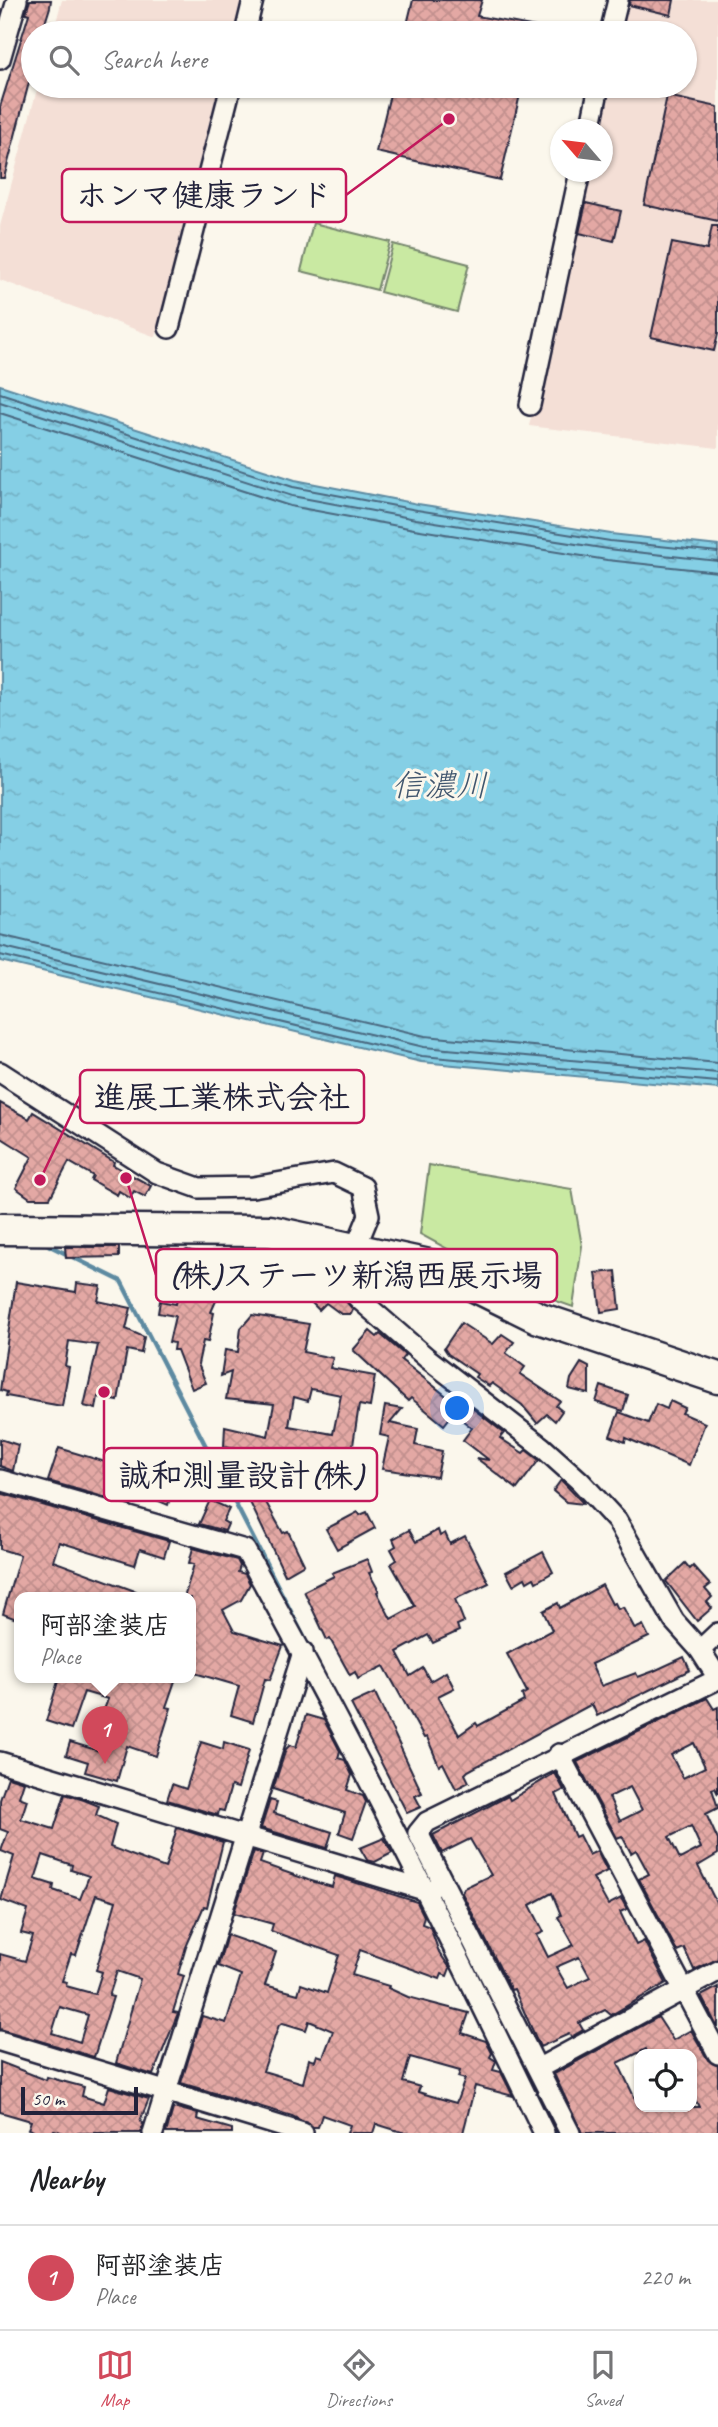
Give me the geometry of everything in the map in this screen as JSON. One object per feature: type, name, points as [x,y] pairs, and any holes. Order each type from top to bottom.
[{"type":"main road","points":[[0,1229],[271,1231],[434,1266],[539,1318],[718,1378]]},
{"type":"street","points":[[0,59],[17,0]]},
{"type":"street","points":[[248,21],[253,0]]},
{"type":"street","points":[[613,21],[618,0]]},
{"type":"street","points":[[169,328],[228,98]]},
{"type":"street","points":[[592,119],[597,98]]},
{"type":"street","points":[[530,405],[578,182]]},
{"type":"street","points":[[0,1072],[157,1173],[199,1188],[253,1187],[334,1173],[363,1187],[369,1215],[348,1247],[345,1284],[427,1358],[512,1422],[590,1491],[617,1521],[674,1621],[700,1650],[718,1678],[559,1754],[427,1822],[418,1833],[434,1888],[544,2133]]},
{"type":"street","points":[[0,1480],[245,1550],[434,1888],[539,2068],[570,2133]]},
{"type":"street","points":[[700,1650],[718,1633]]},
{"type":"street","points":[[153,2133],[303,1652]]},
{"type":"street","points":[[559,1754],[718,2053]]},
{"type":"street","points":[[0,1762],[245,1838],[434,1888]]},
{"type":"street","points":[[539,2068],[718,1971]]},
{"type":"street","points":[[0,2040],[303,2133]]},
{"type":"shaded area","points":[[62,0],[241,0],[236,21],[56,21]]},
{"type":"shaded area","points":[[628,0],[718,0],[718,448],[529,426],[586,182],[613,182],[613,119],[600,119],[605,98],[697,98],[697,21],[623,21]]},
{"type":"shaded area","points":[[35,98],[216,98],[156,337],[0,280],[0,226]]},
{"type":"green space","points":[[313,223],[390,242],[377,290],[301,271]]},
{"type":"green space","points":[[393,244],[469,264],[457,312],[380,292]]},
{"type":"green space","points":[[429,1165],[572,1189],[582,1246],[573,1307],[517,1287],[420,1234]]},
{"type":"water","name":"信濃川","points":[[0,385],[295,480],[418,504],[611,534],[718,546],[718,1089],[421,1062],[0,961]]},
{"type":"building","points":[[30,0],[51,0],[46,21],[27,21],[29,14],[26,13]]},
{"type":"building","points":[[413,0],[482,0],[477,16],[504,21],[408,21]]},
{"type":"building","points":[[630,0],[674,0],[671,15],[629,5]]},
{"type":"building","points":[[21,40],[21,98],[25,98],[4,178],[0,178],[0,107]]},
{"type":"building","points":[[389,98],[519,98],[500,180],[376,152]]},
{"type":"building","points":[[667,98],[718,107],[718,221],[644,205]]},
{"type":"building","points":[[586,203],[621,211],[614,241],[579,233]]},
{"type":"building","points":[[712,226],[718,226],[718,334],[714,351],[651,337],[672,243],[707,250]]},
{"type":"building","points":[[0,1103],[29,1119],[33,1112],[114,1162],[113,1165],[151,1186],[145,1197],[134,1191],[130,1198],[119,1191],[117,1195],[91,1180],[93,1176],[69,1162],[50,1198],[30,1198],[16,1188],[32,1157],[0,1137]]},
{"type":"building","points":[[65,1247],[119,1247],[119,1257],[66,1258]]},
{"type":"building","points":[[187,1250],[230,1259],[251,1267],[254,1260],[268,1266],[259,1287],[254,1284],[249,1294],[224,1283],[211,1312],[214,1313],[208,1342],[203,1341],[198,1364],[206,1383],[192,1389],[177,1350],[173,1350],[174,1343],[169,1342],[175,1316],[158,1313],[160,1301],[176,1304],[183,1270],[179,1269],[182,1252]]},
{"type":"building","points":[[303,1260],[333,1285],[353,1310],[351,1314],[341,1314],[326,1303],[319,1310],[304,1295],[310,1289],[291,1273]]},
{"type":"building","points":[[616,1271],[620,1309],[601,1312],[596,1273]]},
{"type":"building","points":[[16,1282],[76,1292],[77,1283],[101,1286],[98,1301],[131,1308],[126,1329],[144,1337],[141,1353],[127,1350],[118,1401],[98,1397],[96,1409],[84,1406],[98,1345],[69,1341],[65,1366],[69,1367],[62,1406],[6,1396],[7,1392],[0,1390]]},
{"type":"building","points":[[252,1315],[309,1324],[303,1352],[333,1358],[330,1368],[375,1376],[370,1407],[359,1405],[352,1452],[347,1452],[345,1460],[286,1449],[285,1456],[224,1446],[225,1426],[268,1436],[274,1404],[226,1399],[231,1372],[221,1376],[225,1350],[238,1352],[241,1328]],"holes":[[[311,1389],[341,1395],[333,1434],[289,1426],[294,1397],[308,1401]]]},
{"type":"building","points":[[461,1323],[493,1344],[502,1334],[514,1342],[506,1353],[525,1367],[520,1374],[560,1401],[556,1406],[562,1411],[555,1421],[547,1414],[537,1423],[522,1405],[492,1383],[489,1386],[475,1377],[477,1374],[448,1354],[444,1348]]},
{"type":"building","points":[[370,1331],[377,1337],[380,1334],[405,1355],[401,1360],[459,1406],[444,1425],[411,1398],[408,1401],[353,1350]]},
{"type":"building","points":[[581,1363],[589,1367],[589,1394],[569,1389],[571,1379]]},
{"type":"building","points":[[601,1386],[628,1395],[623,1411],[596,1402]]},
{"type":"building","points":[[670,1401],[685,1408],[682,1413],[705,1423],[689,1465],[626,1438],[625,1442],[610,1436],[619,1412],[648,1423],[656,1404],[667,1409]]},
{"type":"building","points":[[467,1404],[504,1433],[500,1438],[523,1453],[526,1450],[539,1460],[517,1489],[476,1458],[489,1460],[463,1440],[472,1428],[457,1416]]},
{"type":"building","points":[[385,1406],[402,1409],[390,1423],[418,1429],[415,1445],[442,1451],[437,1477],[382,1469],[389,1437],[380,1435]]},
{"type":"building","points":[[0,1439],[18,1445],[13,1471],[0,1466]]},
{"type":"building","points":[[59,1448],[115,1465],[116,1460],[165,1476],[167,1469],[184,1474],[176,1499],[170,1498],[168,1505],[129,1488],[121,1502],[48,1481]]},
{"type":"building","points":[[561,1480],[583,1504],[566,1502],[553,1491]]},
{"type":"building","points":[[258,1488],[283,1533],[288,1531],[304,1564],[285,1575],[246,1494]]},
{"type":"building","points":[[0,1493],[169,1541],[164,1557],[140,1549],[135,1565],[59,1542],[53,1561],[138,1592],[14,1592],[14,1618],[3,1614],[20,1555],[0,1549]]},
{"type":"building","points":[[210,1500],[229,1509],[223,1521],[228,1524],[225,1531],[199,1524]]},
{"type":"building","points":[[358,1512],[360,1515],[367,1512],[375,1528],[337,1549],[326,1529]]},
{"type":"building","points":[[409,1530],[416,1542],[438,1530],[440,1536],[445,1533],[450,1544],[465,1536],[489,1583],[455,1599],[464,1622],[457,1625],[459,1631],[433,1643],[428,1635],[397,1652],[410,1676],[423,1668],[430,1681],[446,1672],[454,1688],[438,1696],[459,1735],[476,1723],[478,1726],[524,1701],[522,1695],[527,1692],[507,1654],[552,1630],[543,1611],[558,1603],[560,1608],[602,1585],[612,1604],[615,1603],[618,1609],[623,1607],[635,1629],[643,1625],[649,1637],[591,1664],[601,1686],[636,1673],[638,1677],[684,1657],[690,1670],[597,1716],[592,1704],[468,1771],[465,1774],[469,1782],[456,1789],[443,1763],[439,1766],[427,1737],[424,1738],[384,1666],[358,1679],[355,1672],[350,1675],[330,1639],[327,1640],[304,1591],[334,1576],[332,1573],[367,1559],[372,1572],[369,1573],[391,1619],[415,1606],[391,1564],[397,1560],[391,1549],[396,1546],[393,1539]]},
{"type":"building","points":[[193,1548],[237,1560],[240,1566],[238,1572],[245,1574],[250,1584],[241,1600],[223,1610],[234,1631],[283,1646],[270,1680],[265,1679],[253,1722],[231,1715],[239,1686],[196,1673],[196,1592],[186,1592],[194,1564],[189,1563]]},
{"type":"building","points":[[543,1552],[553,1572],[536,1582],[534,1578],[527,1582],[525,1578],[513,1585],[506,1572]]},
{"type":"building","points":[[685,1563],[690,1569],[693,1566],[710,1585],[705,1589],[712,1597],[707,1602],[712,1608],[697,1621],[666,1581]]},
{"type":"building","points":[[57,1683],[174,1683],[166,1707],[171,1708],[156,1756],[127,1746],[117,1781],[85,1772],[88,1762],[66,1755],[70,1742],[106,1753],[116,1723],[101,1718],[108,1699],[84,1692],[71,1729],[46,1721]]},
{"type":"building","points":[[375,1693],[422,1793],[415,1796],[421,1807],[407,1813],[351,1704]]},
{"type":"building","points":[[707,1698],[714,1709],[718,1707],[718,1794],[715,1788],[712,1789],[718,1808],[706,1814],[718,1840],[718,1854],[698,1866],[718,1906],[718,1959],[694,1970],[684,1948],[677,1951],[639,1879],[649,1874],[636,1850],[631,1853],[622,1836],[617,1838],[577,1762]],"holes":[[[694,1743],[705,1767],[683,1778],[671,1755]],[[630,1787],[642,1810],[620,1821],[609,1797]],[[691,1826],[701,1848],[680,1859],[669,1837]]]},
{"type":"building","points":[[306,1715],[324,1720],[340,1751],[338,1758],[345,1760],[352,1775],[347,1790],[363,1796],[366,1802],[353,1838],[339,1833],[345,1813],[273,1789],[286,1749],[290,1745],[296,1747]]},
{"type":"building","points":[[201,1742],[223,1749],[224,1742],[249,1750],[238,1788],[231,1786],[224,1811],[219,1810],[218,1815],[167,1800],[172,1784],[186,1789]]},
{"type":"building","points":[[555,1773],[564,1790],[556,1794],[575,1837],[579,1835],[589,1855],[597,1851],[607,1871],[593,1878],[608,1905],[621,1898],[627,1909],[620,1912],[636,1945],[644,1941],[666,1983],[611,2015],[605,2010],[579,2023],[583,2030],[571,2037],[569,2034],[540,2047],[514,1989],[511,1990],[462,1893],[464,1888],[491,1875],[470,1839],[442,1853],[433,1835],[508,1796],[510,1800]],"holes":[[[552,1893],[561,1915],[558,1917],[574,1945],[548,1957],[537,1935],[544,1932],[530,1905]],[[579,1957],[590,1977],[568,1988],[556,1967]]]},
{"type":"building","points":[[8,1777],[24,1782],[19,1797],[27,1800],[21,1819],[54,1829],[65,1794],[99,1806],[96,1815],[116,1824],[110,1847],[165,1868],[177,1828],[223,1842],[207,1907],[204,1906],[186,1947],[178,1974],[184,1976],[173,2012],[178,2013],[153,2075],[116,2063],[140,1979],[117,1971],[109,1996],[113,1997],[94,2057],[0,2029],[0,1954],[25,1961],[33,1936],[21,1933],[28,1910],[1,1900],[14,1856],[1,1851],[8,1832],[0,1829],[0,1800]],"holes":[[[43,1855],[72,1865],[71,1870],[89,1876],[80,1899],[53,1890],[54,1885],[35,1879]],[[96,1895],[116,1901],[96,1970],[102,1972],[95,1994],[66,1986],[67,1982],[62,1981],[71,1954],[76,1955]],[[60,2007],[88,2015],[80,2042],[52,2033]]]},
{"type":"building","points":[[270,1800],[277,1802],[274,1813],[332,1832],[327,1848],[261,1828]]},
{"type":"building","points":[[384,1838],[392,1853],[375,1862],[367,1860],[360,1848]]},
{"type":"building","points":[[254,1851],[263,1854],[260,1863],[308,1880],[332,1887],[335,1876],[417,1902],[424,1916],[422,1924],[430,1927],[439,1952],[450,1968],[447,1976],[442,1974],[440,1979],[360,1950],[352,1975],[389,1986],[388,1988],[408,1997],[469,2013],[462,2033],[486,2041],[492,2053],[490,2057],[496,2061],[493,2070],[501,2072],[513,2096],[475,2086],[463,2133],[405,2133],[376,2124],[373,2133],[347,2133],[350,2125],[322,2115],[318,2127],[313,2127],[292,2116],[181,2083],[202,2016],[226,2023],[241,1975],[218,1966],[227,1935],[276,1952],[265,1985],[298,1994],[301,1984],[327,1993],[339,1955],[271,1931],[273,1924],[234,1913]],"holes":[[[309,2021],[333,2031],[323,2057],[317,2055],[315,2061],[309,2059],[303,2083],[263,2071],[279,2025],[283,2023],[306,2030]],[[410,2057],[460,2071],[458,2077],[465,2079],[456,2103],[418,2092],[420,2087],[403,2082]]]},
{"type":"building","points":[[718,1987],[718,2028],[701,1996]]},
{"type":"building","points":[[658,2017],[673,2040],[691,2030],[708,2060],[718,2066],[718,2133],[582,2133],[554,2074]]},
{"type":"building","points":[[0,2062],[46,2080],[47,2077],[84,2087],[82,2096],[104,2103],[109,2087],[149,2099],[140,2121],[143,2123],[141,2133],[64,2133],[54,2130],[52,2133],[39,2133],[28,2129],[31,2121],[0,2112]]},
{"type":"building","points":[[173,2109],[198,2114],[197,2119],[232,2129],[232,2133],[166,2133]]},
{"type":"waterway","points":[[42,1242],[121,1281],[304,1637]]},
{"type":"waterway","points":[[479,1978],[558,2133]]},
{"type":"place","name":"ホンマ健康ランド","points":[[449,119]]},
{"type":"place","name":"(株)ステーツ新潟西展示場","points":[[126,1178]]},
{"type":"place","name":"進展工業株式会社","points":[[40,1180]]},
{"type":"place","name":"誠和測量設計(株)","points":[[104,1392]]},
{"type":"place","name":"阿部塗装店","points":[[105,1764]]}]
